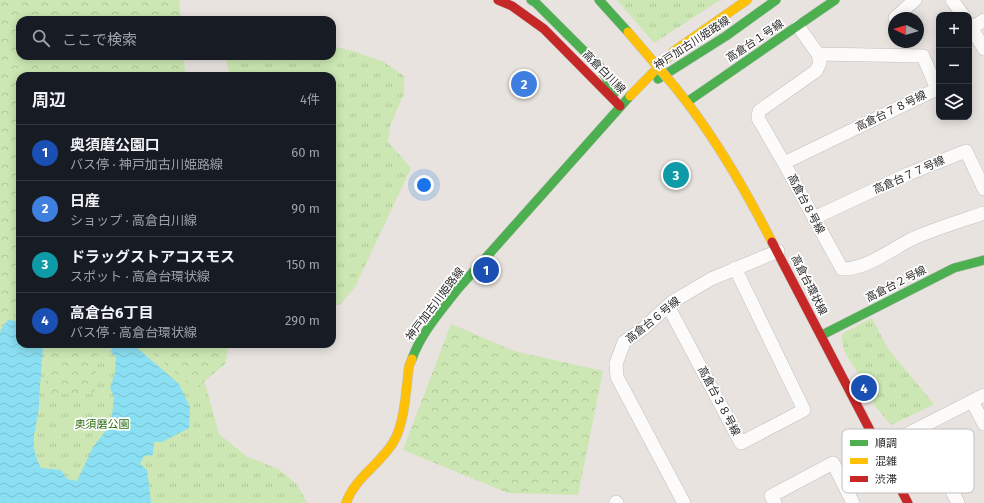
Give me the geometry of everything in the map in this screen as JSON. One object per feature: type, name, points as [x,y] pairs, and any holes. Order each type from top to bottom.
[{"type":"street","name":"高倉白川線","points":[[498,0],[512,6],[544,29],[620,106]]},
{"type":"street","name":"高倉白川線","points":[[531,0],[536,3],[602,69],[620,106]]},
{"type":"street","name":"高倉台環状線","points":[[599,0],[698,115],[726,156],[748,194],[870,429]]},
{"type":"street","name":"神戸加古川姫路線","points":[[346,503],[349,494],[356,483],[384,456],[394,441],[400,427],[409,366],[415,349],[432,323],[458,290],[620,106],[674,51],[747,0]]},
{"type":"street","name":"神戸加古川姫路線","points":[[620,106],[655,81],[726,36],[776,0]]},
{"type":"street","name":"高倉台１号線","points":[[687,102],[835,0]]},
{"type":"street","points":[[902,12],[915,0]]},
{"type":"street","points":[[952,0],[961,12]]},
{"type":"street","points":[[972,25],[984,20]]},
{"type":"street","points":[[798,26],[818,54]]},
{"type":"street","points":[[972,29],[984,49]]},
{"type":"street","name":"高倉台８号線","points":[[818,54],[820,62],[816,71],[759,111],[758,118],[842,269],[851,269],[869,262],[913,239],[984,213]]},
{"type":"street","name":"高倉台７８号線","points":[[784,163],[937,89],[923,56],[818,54]]},
{"type":"street","name":"高倉台７７号線","points":[[814,218],[908,174],[966,151],[984,189]]},
{"type":"street","name":"高倉台６号線","points":[[684,503],[617,377],[616,364],[624,342],[644,328],[672,302],[710,279],[778,251]]},
{"type":"street","name":"高倉台２号線","points":[[822,335],[954,268],[984,260]]},
{"type":"street","name":"高倉台３８号線","points":[[668,306],[742,443],[804,410],[735,268]]},
{"type":"street","points":[[920,428],[984,395]]},
{"type":"street","points":[[972,401],[984,424]]},
{"type":"street","points":[[775,503],[771,496],[833,462],[842,480]]},
{"type":"street","points":[[849,493],[854,503]]},
{"type":"street","name":"高倉台環状線","points":[[903,493],[908,503]]},
{"type":"street","points":[[953,493],[958,503]]},
{"type":"green space","points":[[0,0],[179,0],[181,16],[16,16],[16,60],[184,60],[185,72],[16,72],[16,303],[0,319]]},
{"type":"green space","points":[[617,0],[720,0],[654,43]]},
{"type":"green space","points":[[336,47],[353,51],[384,62],[404,76],[404,94],[390,126],[388,142],[411,168],[355,287],[340,305],[336,304],[336,72],[229,72],[226,60],[336,60]]},
{"type":"green space","name":"奥須磨公園","points":[[96,60],[39,72],[16,72],[16,348],[184,348],[200,365],[219,434],[246,456],[278,469],[297,484],[307,503],[0,503],[0,74]]},
{"type":"green space","points":[[872,318],[887,347],[933,403],[933,405],[891,425],[875,406],[861,378],[844,351],[842,341],[842,334]]},
{"type":"green space","points":[[451,324],[514,351],[603,371],[578,495],[508,493],[403,450]]},
{"type":"green space","points":[[48,348],[98,348],[95,394],[43,394],[51,353]]},
{"type":"green space","points":[[146,348],[228,348],[225,364],[195,389]]},
{"type":"water","points":[[8,320],[16,321],[16,348],[43,349],[39,405],[34,436],[34,450],[41,468],[61,470],[67,479],[77,481],[93,447],[108,428],[112,416],[114,397],[110,388],[115,373],[116,357],[110,351],[113,348],[137,348],[179,384],[190,407],[189,428],[162,442],[154,442],[153,455],[144,456],[140,464],[147,470],[151,503],[0,503],[1,329]]},
{"type":"traffic: fast","points":[[531,0],[536,3],[602,69],[614,94]]},
{"type":"traffic: fast","points":[[599,0],[628,32]]},
{"type":"traffic: fast","points":[[658,79],[726,36],[776,0]]},
{"type":"traffic: fast","points":[[687,102],[835,0]]},
{"type":"traffic: fast","points":[[412,359],[426,331],[457,290],[630,96]]},
{"type":"traffic: fast","points":[[822,335],[954,268],[984,260]]},
{"type":"traffic: slow","points":[[630,96],[674,51],[747,0]]},
{"type":"traffic: slow","points":[[628,32],[675,87]]},
{"type":"traffic: slow","points":[[675,87],[703,124],[728,162],[751,201],[772,242]]},
{"type":"traffic: slow","points":[[346,503],[355,486],[389,449],[398,433],[401,424],[409,366],[412,359]]},
{"type":"traffic: jam","points":[[498,0],[512,6],[544,29],[620,106]]},
{"type":"traffic: jam","points":[[772,242],[869,429]]},
{"type":"traffic: jam","points":[[903,493],[908,503]]},
{"type":"place","name":"日産","points":[[524,84]]},
{"type":"place","name":"ドラッグストアコスモス","points":[[676,175]]},
{"type":"place","name":"奥須磨公園口","points":[[486,270]]},
{"type":"place","name":"高倉台6丁目","points":[[864,388]]}]
